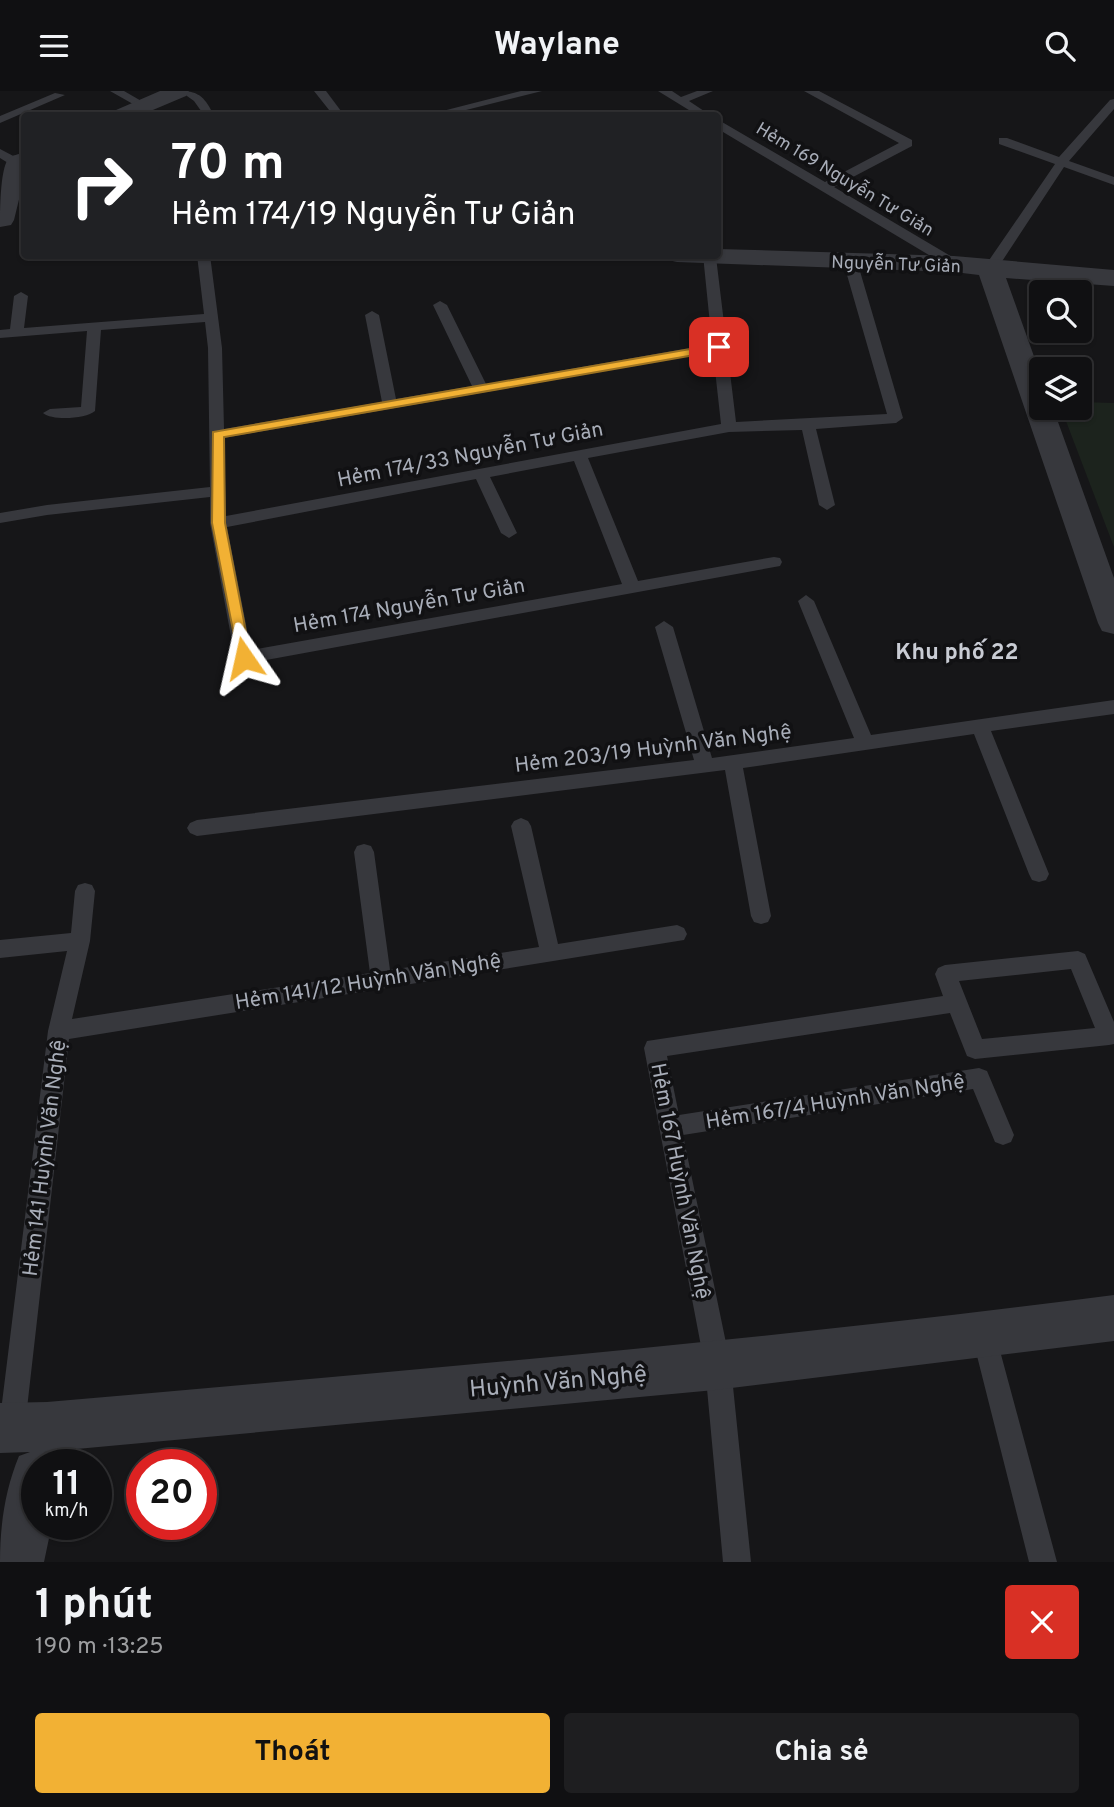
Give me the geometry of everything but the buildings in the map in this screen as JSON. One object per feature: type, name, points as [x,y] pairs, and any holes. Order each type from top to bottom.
[{"type":"street","points":[[134,111],[178,91]]},
{"type":"street","points":[[9,221],[14,159]]},
{"type":"street","name":"Nguyễn Tư Giản","points":[[721,257],[954,264],[1114,278]]},
{"type":"street","points":[[990,269],[1114,623]]},
{"type":"street","name":"Huỳnh Văn Nghệ","points":[[27,1444],[718,1367],[1114,1318]]},
{"type":"street","points":[[18,1562],[27,1444]]},
{"type":"lane","points":[[116,91],[134,111]]},
{"type":"lane","points":[[186,91],[198,99],[207,112]]},
{"type":"lane","points":[[320,91],[337,112]]},
{"type":"lane","points":[[446,112],[536,91]]},
{"type":"lane","points":[[664,91],[699,112]]},
{"type":"lane","points":[[680,101],[707,91]]},
{"type":"lane","points":[[810,91],[908,143],[825,187]]},
{"type":"lane","points":[[0,120],[59,95]]},
{"type":"lane","points":[[990,269],[1063,160],[1114,102]]},
{"type":"lane","name":"Hẻm 169 Nguyễn Tư Giản","points":[[724,133],[825,187],[954,264]]},
{"type":"lane","points":[[1003,141],[1063,160],[1097,177],[1114,181]]},
{"type":"lane","name":"Hẻm 174 Nguyễn Tư Giản","points":[[204,259],[212,317],[218,523],[244,658],[774,562]]},
{"type":"lane","points":[[709,259],[729,427]]},
{"type":"lane","name":"Hẻm 174/33 Nguyễn Tư Giản","points":[[218,523],[729,427],[808,425],[896,418],[850,261]]},
{"type":"lane","points":[[16,333],[21,296]]},
{"type":"lane","points":[[440,305],[481,389]]},
{"type":"lane","points":[[372,316],[390,405]]},
{"type":"lane","points":[[0,334],[212,317]]},
{"type":"lane","points":[[50,413],[88,411],[94,327]]},
{"type":"lane","points":[[217,435],[719,347]]},
{"type":"lane","points":[[808,425],[827,505]]},
{"type":"lane","points":[[579,455],[632,588]]},
{"type":"lane","points":[[481,473],[509,533]]},
{"type":"lane","points":[[0,518],[47,510],[219,491]]},
{"type":"lane","points":[[806,601],[865,743]]},
{"type":"lane","points":[[664,627],[705,766]]},
{"type":"lane","name":"Hẻm 203/19 Huỳnh Văn Nghệ","points":[[197,828],[705,766],[1114,707]]},
{"type":"lane","points":[[980,726],[1039,874]]},
{"type":"lane","points":[[733,762],[761,916]]},
{"type":"lane","points":[[521,826],[550,952]]},
{"type":"lane","points":[[364,852],[380,979]]},
{"type":"lane","name":"Hẻm 141 Huỳnh Văn Nghệ","points":[[27,1444],[60,1031],[80,941],[85,891]]},
{"type":"lane","name":"Hẻm 141/12 Huỳnh Văn Nghệ","points":[[60,1031],[677,934]]},
{"type":"lane","points":[[0,949],[80,941]]},
{"type":"lane","points":[[1078,960],[1109,1036],[975,1049],[957,1003],[945,974],[1078,960]]},
{"type":"lane","name":"Hẻm 167 Huỳnh Văn Nghệ","points":[[737,1562],[718,1367],[655,1048],[957,1003]]},
{"type":"lane","name":"Hẻm 167/4 Huỳnh Văn Nghệ","points":[[672,1126],[979,1078],[1003,1135]]},
{"type":"lane","points":[[984,1336],[1043,1562]]},
{"type":"shaded area","points":[[1092,402],[1114,403],[1114,547],[1066,420],[1092,420]]},
{"type":"district","name":"Khu phố 22","points":[[957,651]]},
{"type":"route","points":[[244,658],[218,523],[217,435],[719,347]]}]
